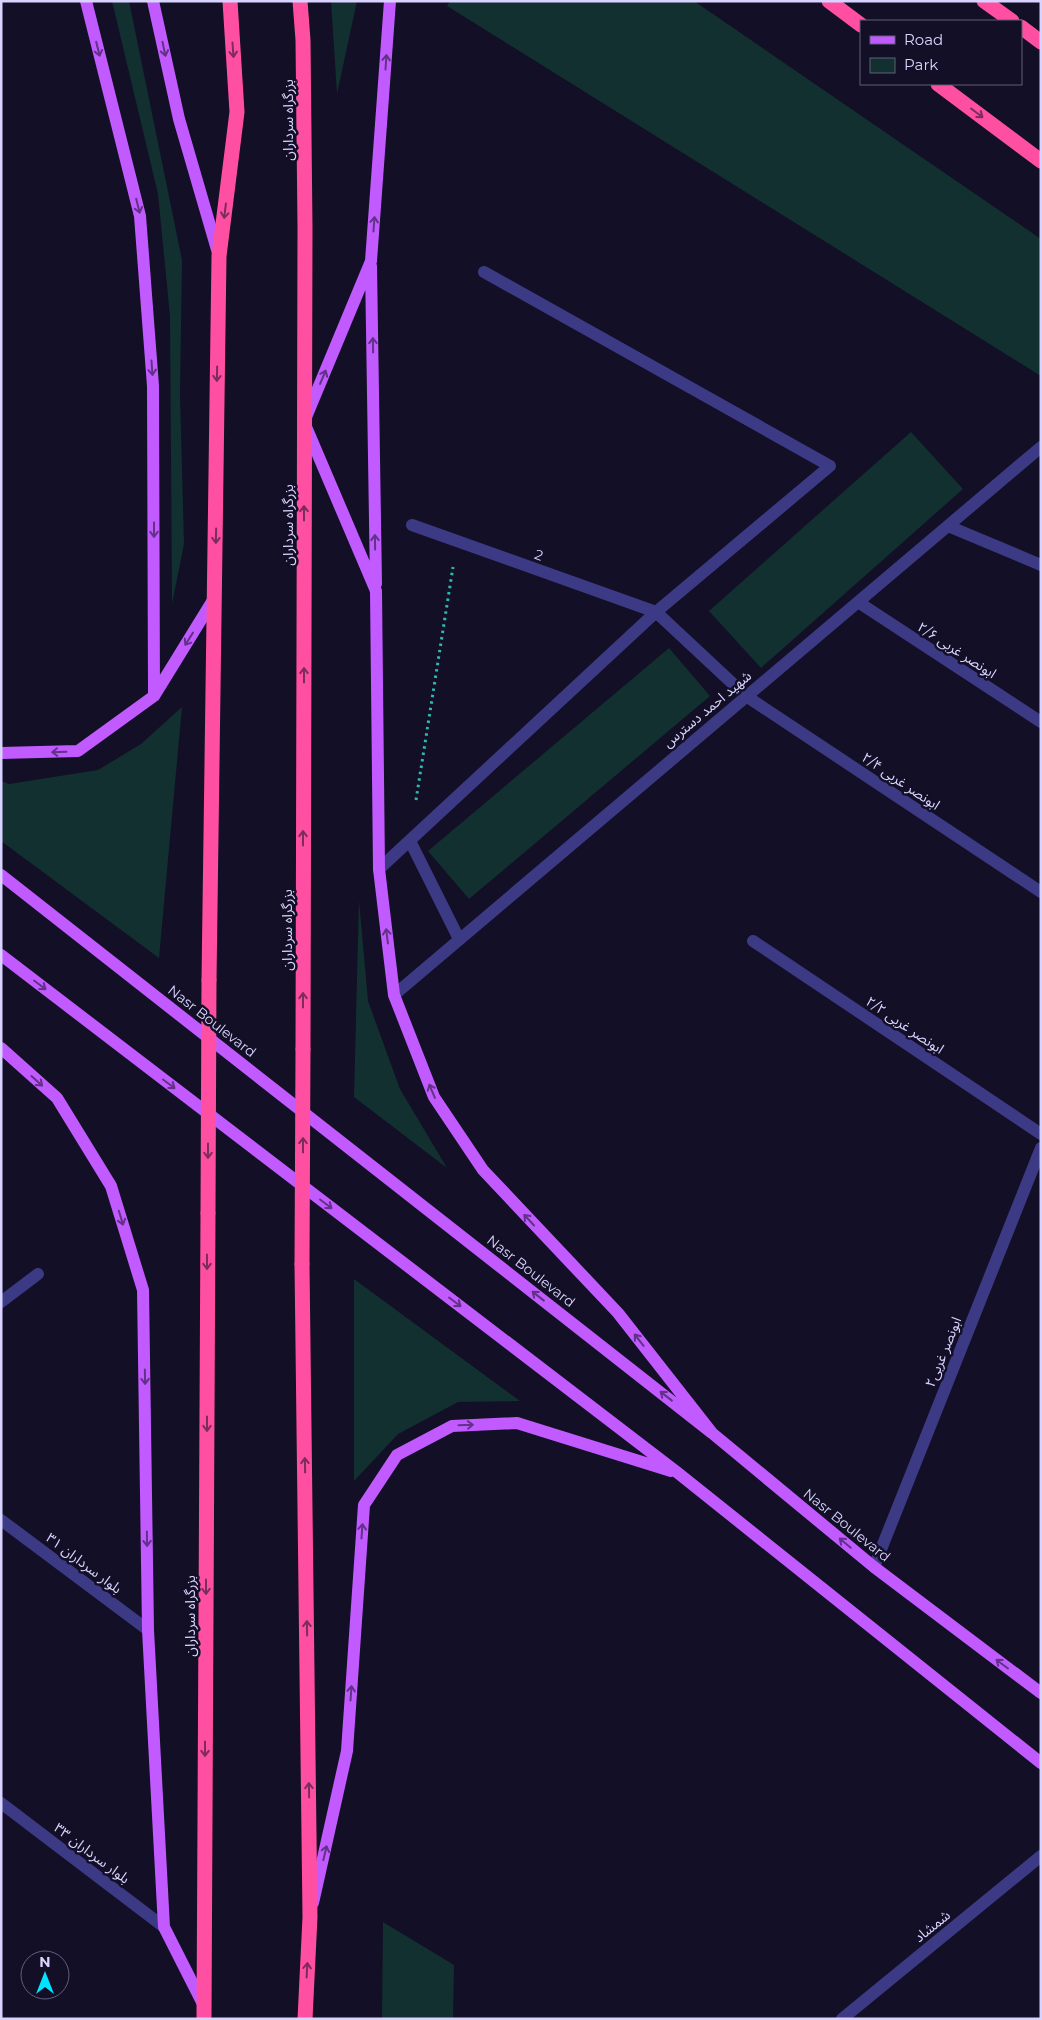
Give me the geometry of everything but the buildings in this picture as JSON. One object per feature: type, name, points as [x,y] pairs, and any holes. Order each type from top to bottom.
[{"type":"highway","points":[[215,597],[219,256],[237,112],[230,1]]},
{"type":"highway","name":"بزرگراه سرداران","points":[[300,1],[304,60],[302,1264],[310,1917]]},
{"type":"highway","points":[[829,1],[860,24]]},
{"type":"highway","points":[[984,1],[1011,20]]},
{"type":"highway","points":[[1022,28],[1041,42]]},
{"type":"highway","points":[[939,85],[1041,161]]},
{"type":"highway","name":"بزرگراه سرداران","points":[[204,2013],[208,980],[215,597]]},
{"type":"highway","points":[[305,2019],[310,1917]]},
{"type":"main road","points":[[86,1],[140,216],[153,386],[154,696]]},
{"type":"main road","points":[[153,1],[179,119],[219,256]]},
{"type":"main road","points":[[390,1],[371,261],[379,869],[394,994],[434,1096],[483,1170],[618,1313],[712,1433]]},
{"type":"main road","points":[[371,261],[304,422],[376,591]]},
{"type":"main road","points":[[1,754],[78,751],[154,696],[215,597]]},
{"type":"main road","name":"Nasr Boulevard","points":[[1,875],[712,1433],[874,1567],[1041,1693]]},
{"type":"main road","points":[[1,956],[678,1473],[1041,1763]]},
{"type":"main road","points":[[1,1048],[57,1098],[111,1186],[143,1290],[148,1630],[164,1927],[204,2013]]},
{"type":"main road","points":[[310,1917],[348,1751],[364,1505],[397,1455],[452,1426],[517,1423],[678,1473]]},
{"type":"street","points":[[379,869],[656,612],[830,466],[484,272]]},
{"type":"street","name":"شهید احمد دسترس","points":[[394,994],[1041,447]]},
{"type":"street","name":"2","points":[[412,525],[656,612]]},
{"type":"street","points":[[948,526],[1041,565]]},
{"type":"street","name":"ابونصر غربی ۲/۶","points":[[858,602],[1041,722]]},
{"type":"street","name":"ابونصر غربی ۲/۴","points":[[656,612],[746,696],[1041,892]]},
{"type":"street","points":[[410,841],[459,939]]},
{"type":"street","name":"ابونصر غربی ۲/۲","points":[[753,941],[1041,1134]]},
{"type":"street","name":"۲ابونصر غربی","points":[[874,1567],[1041,1148]]},
{"type":"street","points":[[1,1302],[38,1274]]},
{"type":"street","name":"بلوار سرداران ۳۱","points":[[1,1520],[148,1630]]},
{"type":"street","name":"بلوار سرداران ۳۳","points":[[1,1803],[164,1927]]},
{"type":"street","name":"شمشاد","points":[[842,2019],[1041,1856]]},
{"type":"path","points":[[410,841],[457,541]]},
{"type":"green space","points":[[112,1],[129,1],[182,260],[180,394],[184,544],[172,604],[170,316],[158,194]]},
{"type":"green space","points":[[331,1],[357,1],[337,94]]},
{"type":"green space","points":[[450,1],[694,1],[1041,239],[1041,376],[447,6]]},
{"type":"green space","points":[[911,432],[963,489],[761,668],[709,611]]},
{"type":"green space","points":[[669,648],[710,696],[469,899],[428,851]]},
{"type":"green space","points":[[182,707],[159,958],[1,841],[1,781],[9,784],[98,770],[141,744]]},
{"type":"green space","points":[[359,900],[368,1001],[400,1089],[447,1168],[354,1097]]},
{"type":"green space","points":[[354,1279],[520,1401],[458,1402],[398,1434],[354,1481]]},
{"type":"green space","points":[[383,1922],[454,1965],[453,2019],[382,2019]]}]
